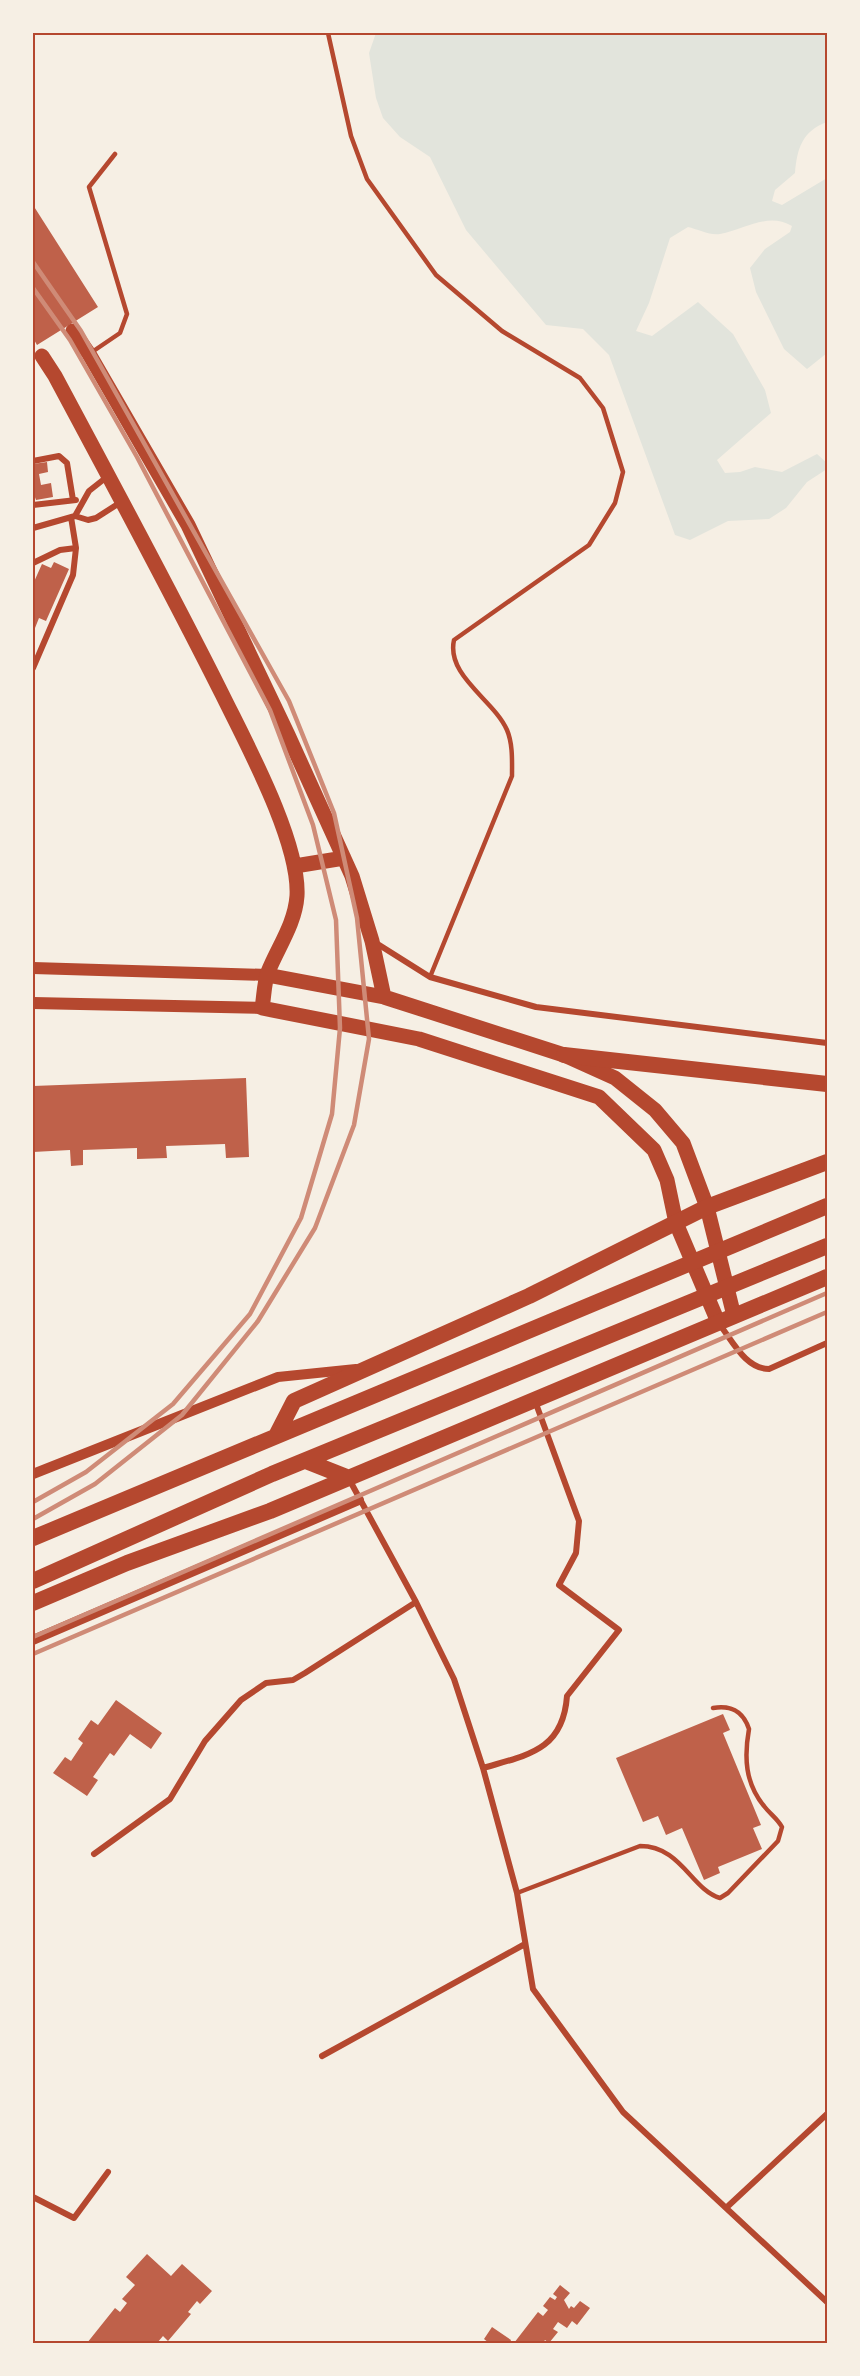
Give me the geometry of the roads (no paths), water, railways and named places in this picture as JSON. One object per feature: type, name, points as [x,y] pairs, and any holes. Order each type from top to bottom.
[{"type":"highway","points":[[564,1055],[827,1084]]},
{"type":"highway","points":[[276,1436],[294,1401],[529,1296],[707,1208],[827,1162]]},
{"type":"highway","points":[[33,1538],[827,1206]]},
{"type":"highway","points":[[33,1581],[306,1461],[827,1246]]},
{"type":"highway","points":[[33,1603],[127,1563],[270,1511],[827,1277]]},
{"type":"highway","points":[[306,1461],[349,1478]]},
{"type":"main road","points":[[73,331],[89,354],[188,525],[344,858],[372,941],[384,997]]},
{"type":"main road","points":[[42,356],[150,551],[251,753],[295,866],[297,897],[290,927],[267,975],[262,1008]]},
{"type":"main road","points":[[295,866],[344,858]]},
{"type":"main road","points":[[33,968],[267,975],[384,997],[564,1055],[615,1078],[655,1110],[683,1143],[707,1208],[726,1319]]},
{"type":"main road","points":[[33,1003],[262,1008],[419,1039],[599,1097],[654,1150],[667,1180],[676,1223],[726,1319]]},
{"type":"street","points":[[33,461],[59,456],[63,459],[67,463],[73,500]]},
{"type":"street","points":[[33,668],[73,575],[75,548],[73,517],[82,499],[108,476]]},
{"type":"street","points":[[33,506],[82,499]]},
{"type":"street","points":[[33,528],[73,517],[88,520],[96,518],[122,501]]},
{"type":"street","points":[[33,563],[60,550],[75,548]]},
{"type":"street","points":[[372,941],[430,976],[536,1007],[827,1043]]},
{"type":"street","points":[[726,1319],[749,1362],[761,1369],[769,1369],[827,1343]]},
{"type":"street","points":[[33,1474],[278,1377],[367,1367]]},
{"type":"street","points":[[483,1768],[544,1748],[561,1723],[566,1709],[567,1696],[619,1630],[559,1585],[576,1553],[579,1521],[534,1400]]},
{"type":"street","points":[[349,1478],[416,1602],[453,1679],[483,1768],[517,1893],[533,1989],[623,2112],[827,2302]]},
{"type":"street","points":[[33,1640],[359,1500]]},
{"type":"street","points":[[94,1854],[170,1799],[205,1741],[241,1700],[266,1683],[293,1680],[416,1602]]},
{"type":"street","points":[[322,2056],[525,1944]]},
{"type":"street","points":[[726,2208],[827,2114]]},
{"type":"street","points":[[33,2197],[74,2218],[108,2172]]},
{"type":"lane","points":[[328,33],[351,136],[368,179],[436,275],[502,331],[580,378],[603,408],[623,472],[615,503],[589,545],[454,640],[453,659],[507,729],[512,752],[512,776],[430,976]]},
{"type":"lane","points":[[89,354],[120,333],[127,314],[89,188],[115,154]]},
{"type":"lane","points":[[517,1893],[640,1846],[651,1846],[676,1860],[709,1895],[720,1898],[728,1893],[778,1841],[782,1827],[764,1806],[747,1776],[748,1729],[746,1722],[735,1708],[727,1706],[713,1708]]},
{"type":"railway","points":[[33,262],[81,331],[289,701],[334,813],[357,918],[369,1039],[354,1125],[315,1228],[258,1321],[182,1415],[95,1484],[33,1519]]},
{"type":"railway","points":[[33,288],[70,340],[137,457],[270,710],[313,825],[336,920],[340,1028],[332,1114],[301,1218],[250,1314],[173,1404],[86,1472],[33,1502]]},
{"type":"railway","points":[[33,1637],[827,1293]]},
{"type":"railway","points":[[33,1654],[827,1312]]}]
